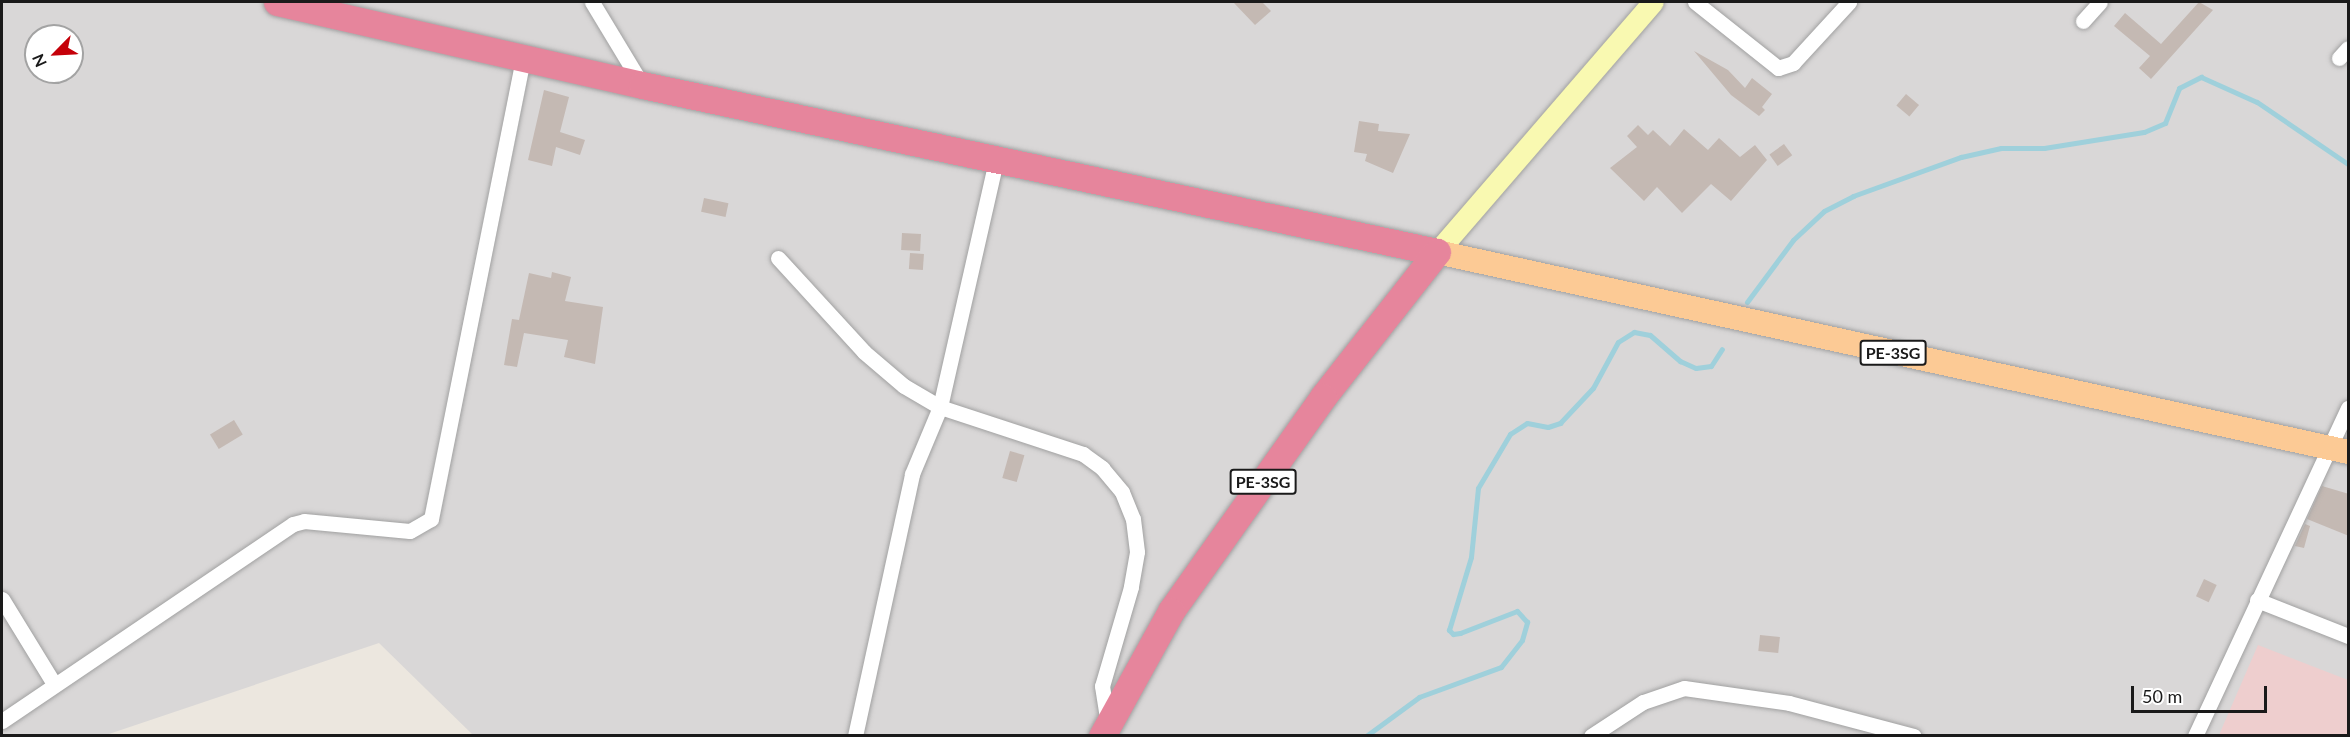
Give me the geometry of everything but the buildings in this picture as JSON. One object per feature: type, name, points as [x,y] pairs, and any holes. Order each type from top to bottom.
[{"type":"highway","points":[[277,2],[642,85],[1437,252]]},
{"type":"highway","name":"PE-3SG","points":[[1105,730],[1171,611],[1323,397],[1437,252]]},
{"type":"main road","points":[[1437,252],[1653,2]]},
{"type":"main road","name":"PE-3SG","points":[[1437,252],[2338,451]]},
{"type":"street","points":[[592,2],[642,85]]},
{"type":"street","points":[[1695,2],[1778,68],[1792,63],[1849,2]]},
{"type":"street","points":[[2083,21],[2100,2]]},
{"type":"street","points":[[2,721],[293,524],[304,521],[410,531],[431,519],[523,58]]},
{"type":"street","points":[[855,735],[912,474],[940,407],[996,160]]},
{"type":"street","points":[[778,258],[864,352],[904,386],[940,407],[1083,454],[1102,468],[1122,492],[1133,519],[1137,552],[1131,587],[1102,686],[1105,730]]},
{"type":"street","points":[[2195,735],[2257,600],[2338,451],[2349,408]]},
{"type":"street","points":[[2,599],[54,684]]},
{"type":"street","points":[[2257,600],[2349,636]]},
{"type":"street","points":[[1591,735],[1643,702],[1684,688],[1789,703],[1914,735]]},
{"type":"shaded area","points":[[2,2],[2348,2],[2348,735],[474,736],[379,643],[106,735],[2,735]]},
{"type":"shaded area","points":[[2258,645],[2348,680],[2348,735],[2219,735]]},
{"type":"waterway","points":[[1747,302],[1793,240],[1824,211],[1853,196],[1961,157],[2001,148],[2044,148],[2144,132],[2165,123],[2179,88],[2201,77],[2257,102],[2348,164]]},
{"type":"waterway","points":[[1366,736],[1419,697],[1501,667],[1522,640],[1527,622],[1517,611],[1460,633],[1453,634],[1449,630],[1471,557],[1478,488],[1510,434],[1527,423],[1548,427],[1560,423],[1593,388],[1618,342],[1634,332],[1650,335],[1680,361],[1696,368],[1711,366],[1722,349]]}]
